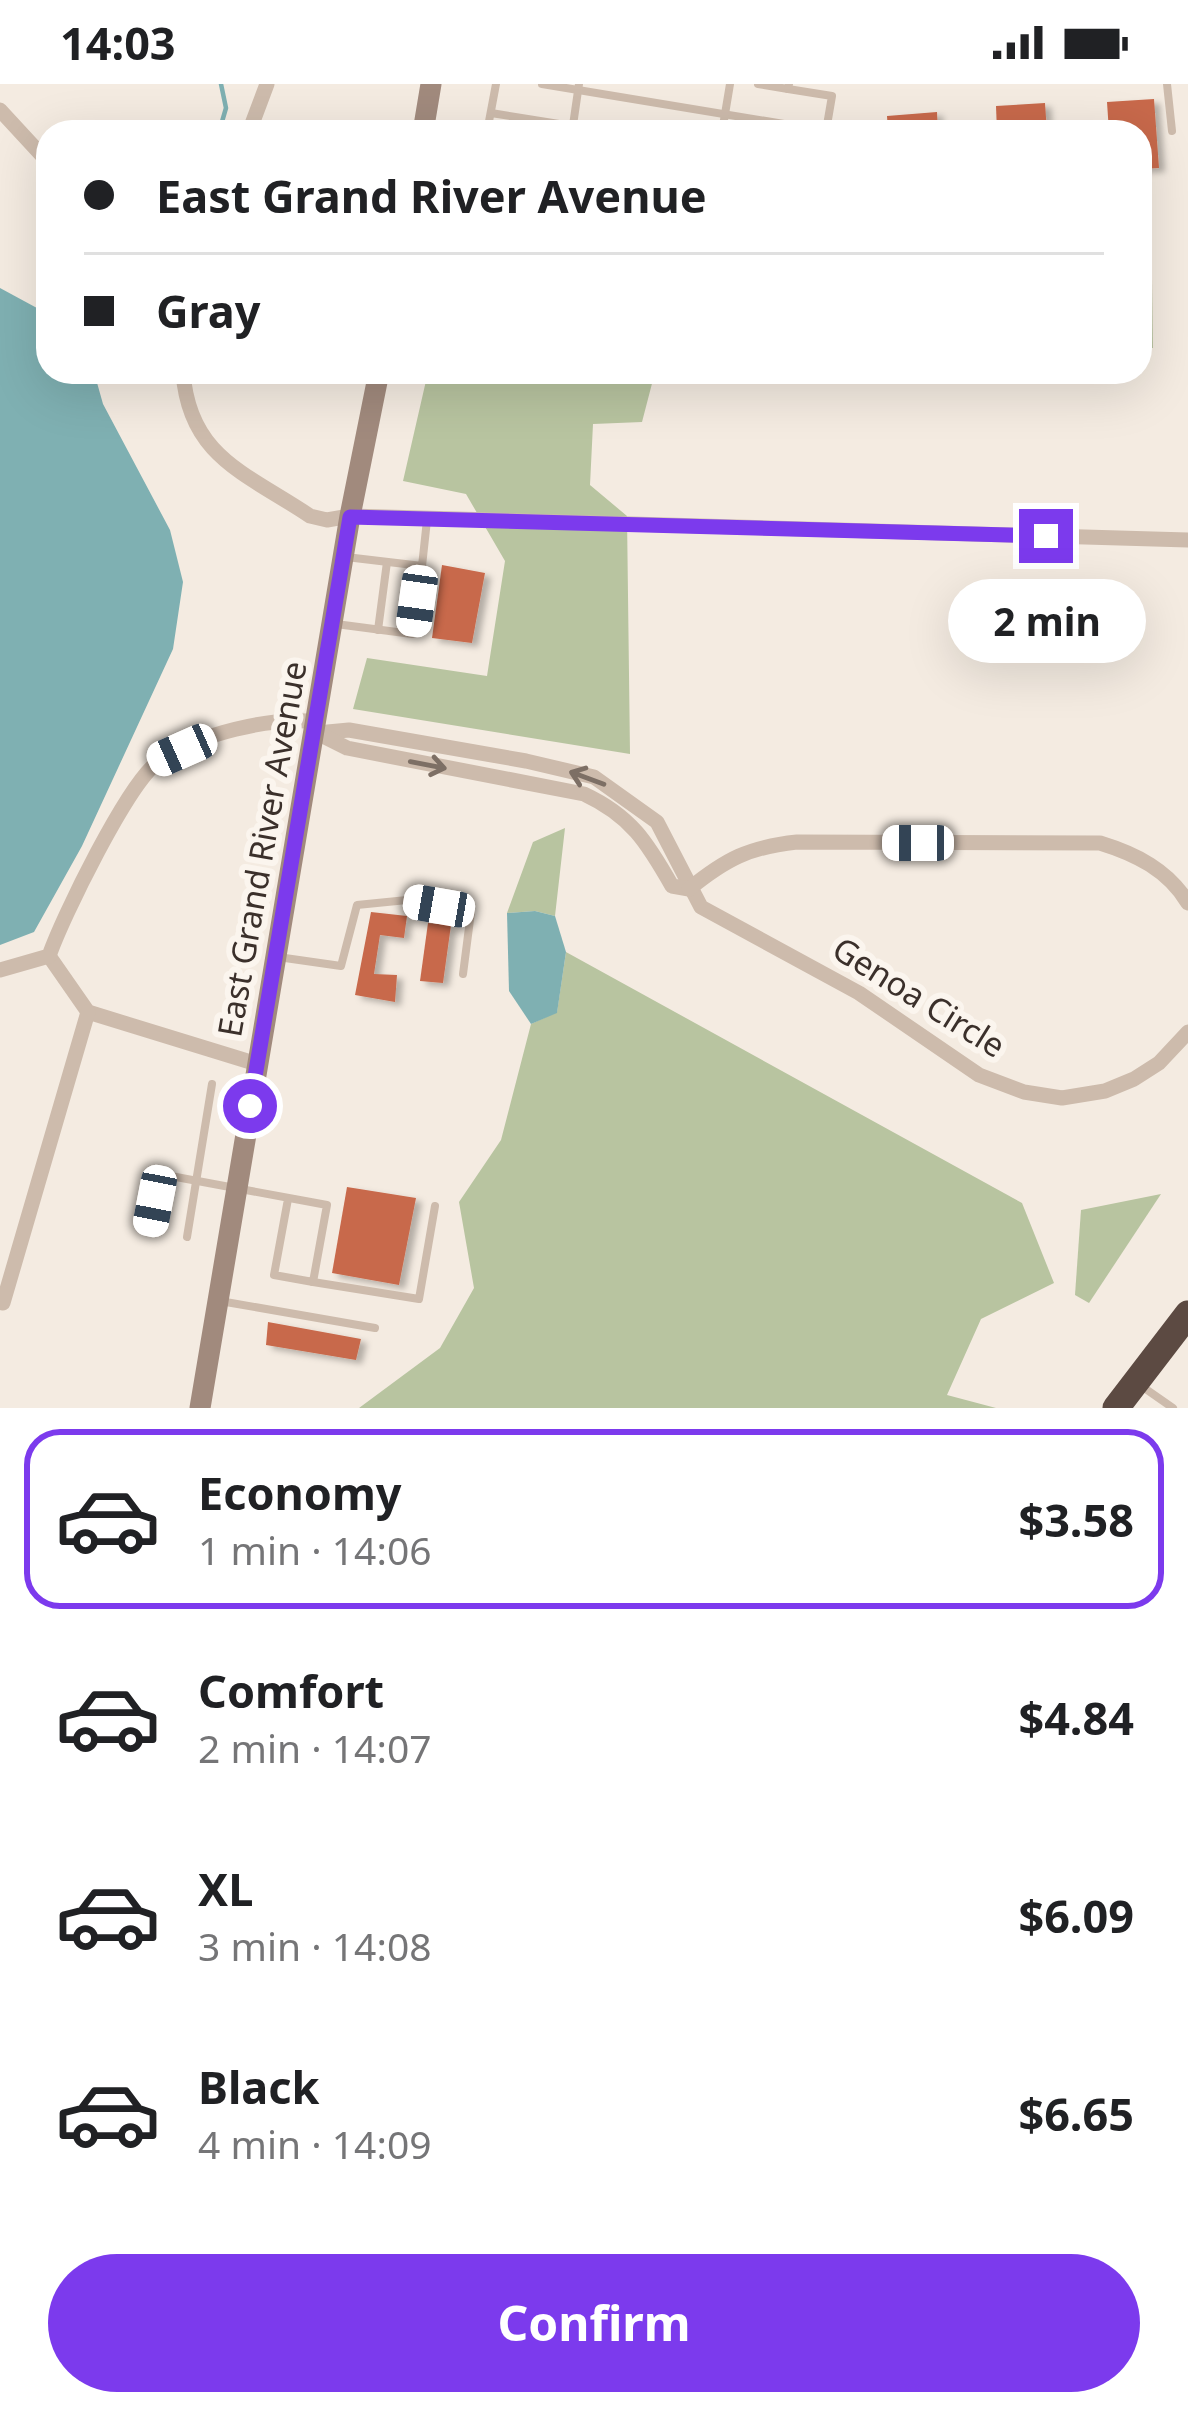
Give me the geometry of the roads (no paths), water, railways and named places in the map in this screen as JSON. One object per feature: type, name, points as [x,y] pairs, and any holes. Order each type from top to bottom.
[{"type":"highway","points":[[1116,1408],[1188,1314]]},
{"type":"main road","points":[[425,120],[431,84]]},
{"type":"main road","name":"East Grand River Avenue","points":[[200,1408],[350,517],[377,384]]},
{"type":"street","points":[[254,120],[267,84]]},
{"type":"street","points":[[0,110],[36,149]]},
{"type":"street","points":[[184,384],[185,402],[202,442],[310,516],[327,520],[1188,540]]},
{"type":"street","name":"Genoa Circle","points":[[49,956],[77,889],[139,785],[160,760],[265,721],[394,737],[594,777],[620,802],[672,886],[689,889],[701,907],[860,992],[980,1075],[1024,1092],[1062,1098],[1105,1091],[1159,1063],[1188,1032]]},
{"type":"street","points":[[317,727],[347,748],[620,802]]},
{"type":"street","points":[[390,758],[394,737]]},
{"type":"street","points":[[521,781],[526,760]]},
{"type":"street","points":[[689,889],[721,863],[761,846],[797,842],[1100,843],[1158,869],[1188,903]]},
{"type":"street","points":[[0,970],[49,956],[88,1012],[257,1064]]},
{"type":"street","points":[[3,1304],[88,1012]]},
{"type":"lane","points":[[489,120],[496,84]]},
{"type":"lane","points":[[542,84],[761,120]]},
{"type":"lane","points":[[724,120],[730,84]]},
{"type":"lane","points":[[758,84],[832,96],[828,120]]},
{"type":"lane","points":[[1167,84],[1172,131]]},
{"type":"lane","points":[[574,120],[579,87]]},
{"type":"lane","points":[[491,112],[529,120]]},
{"type":"lane","points":[[334,623],[412,634],[428,520]]},
{"type":"lane","points":[[344,556],[422,566]]},
{"type":"lane","points":[[378,630],[387,562]]},
{"type":"lane","points":[[276,957],[341,966],[357,905],[407,900],[471,911],[463,974]]},
{"type":"lane","points":[[188,1237],[212,1084]]},
{"type":"lane","points":[[150,1227],[160,1174],[327,1205],[313,1282]]},
{"type":"lane","points":[[288,1199],[274,1275],[419,1299],[435,1206]]},
{"type":"lane","points":[[218,1301],[374,1328]]},
{"type":"lane","points":[[1136,1382],[1173,1408]]},
{"type":"water","points":[[0,288],[36,308],[36,384],[97,384],[103,404],[170,530],[183,582],[173,649],[82,846],[34,932],[0,945]]},
{"type":"water","points":[[535,911],[555,916],[566,952],[557,1013],[531,1024],[509,991],[507,913]]},
{"type":"waterway","points":[[221,84],[226,108],[222,120]]}]
